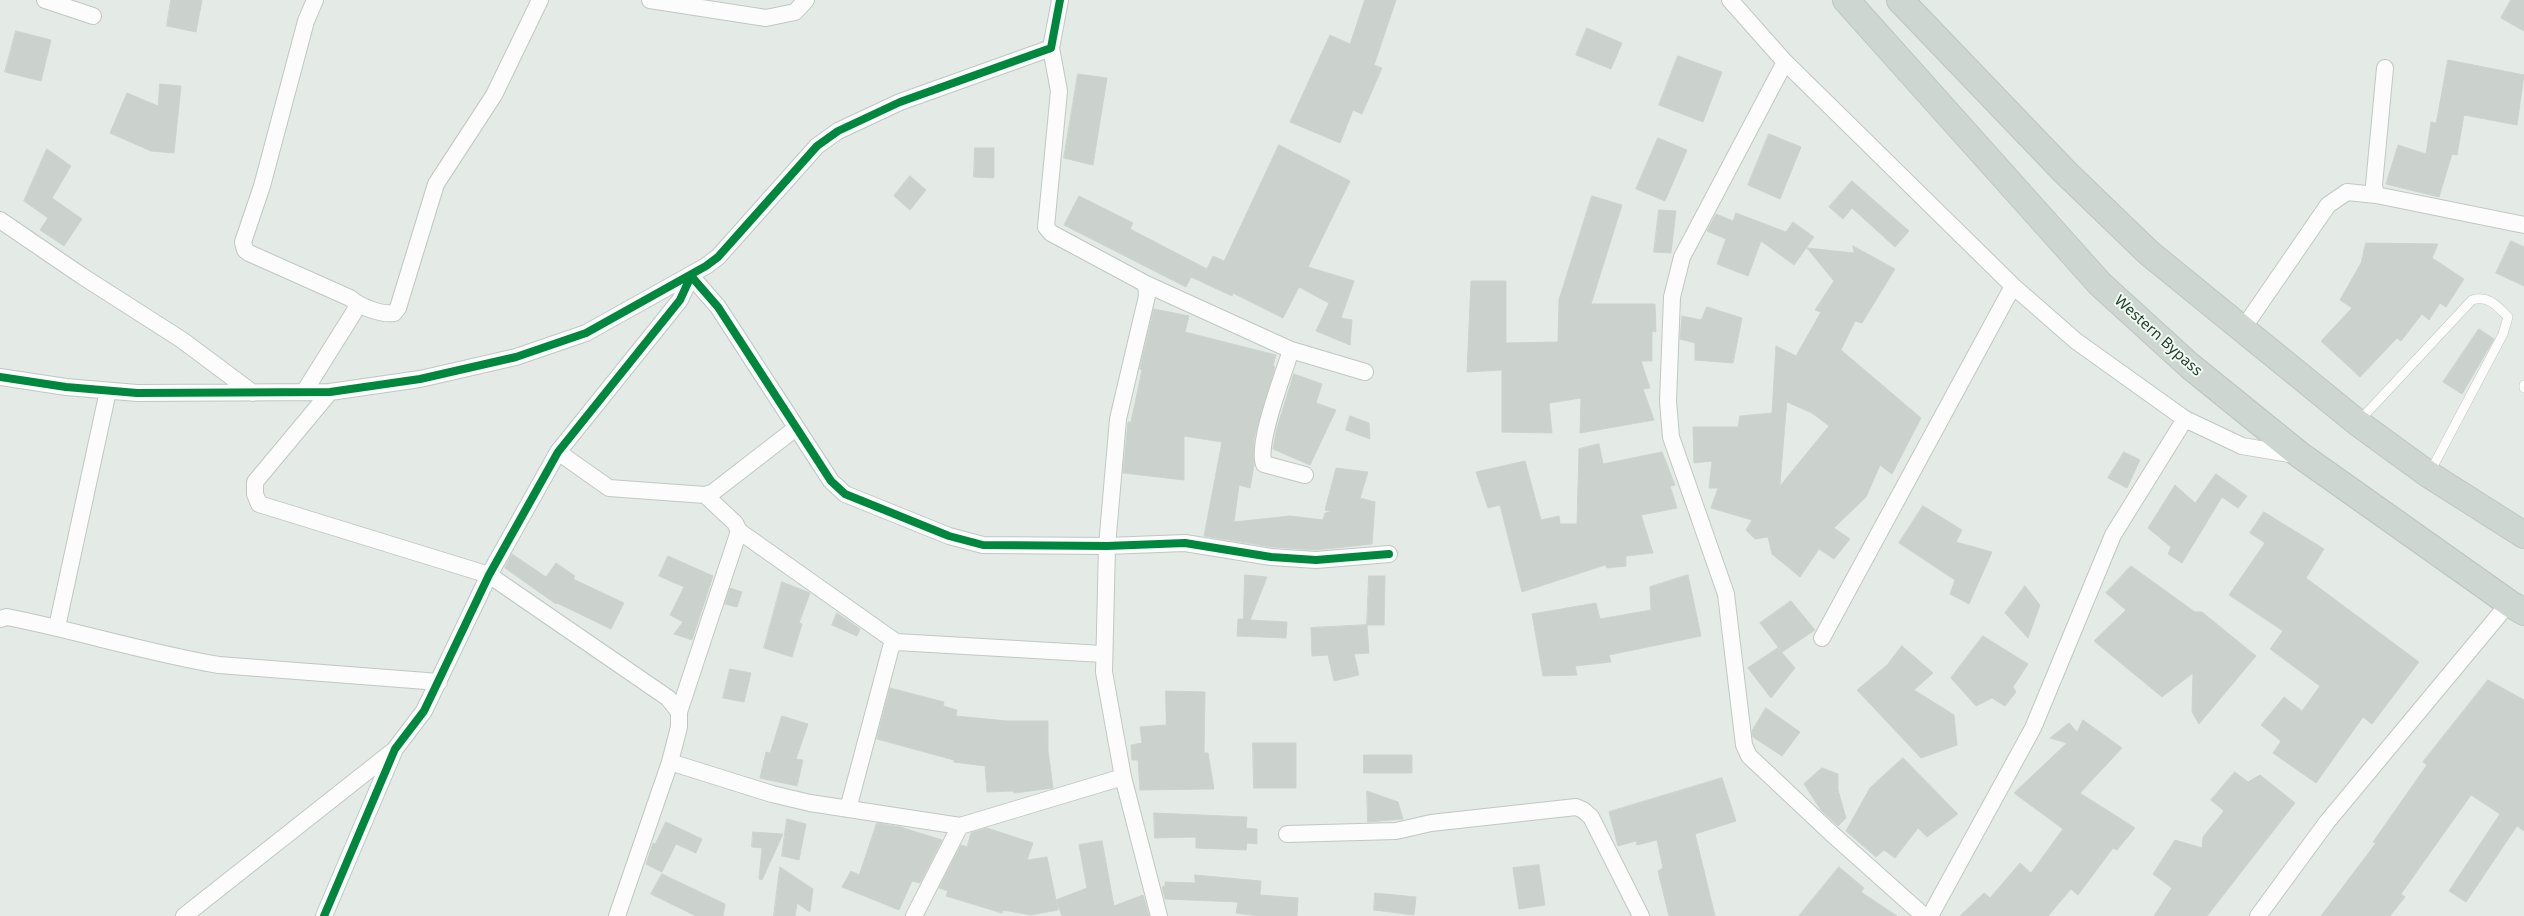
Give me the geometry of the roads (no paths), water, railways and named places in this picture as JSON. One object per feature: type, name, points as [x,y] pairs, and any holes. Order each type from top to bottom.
[{"type":"main road","name":"Western Bypass","points":[[1846,0],[2100,284],[2190,366],[2300,455],[2516,607]]},
{"type":"main road","points":[[1900,0],[2079,186],[2149,253],[2358,423],[2428,474],[2524,535]]},
{"type":"street","points":[[44,0],[93,16]]},
{"type":"street","points":[[315,0],[306,21],[262,186],[243,242],[245,250],[249,253],[350,298],[356,303],[387,314],[394,313],[398,308],[436,184],[494,95],[540,0]]},
{"type":"street","points":[[650,0],[766,18],[795,12],[806,0]]},
{"type":"street","points":[[1060,0],[1051,48],[1059,90],[1046,227],[1051,232],[1146,284],[1291,350],[1365,372]]},
{"type":"street","points":[[1730,0],[1785,62],[2013,286],[2076,341],[2185,419],[2242,446],[2300,455]]},
{"type":"street","points":[[0,377],[66,388],[108,391],[330,392],[420,379],[516,357],[586,333],[691,276],[718,257],[816,146],[838,131],[900,102],[1051,48]]},
{"type":"street","points":[[1785,62],[1682,258],[1672,297],[1668,401],[1671,437],[1726,594],[1744,745],[1749,756],[1924,916]]},
{"type":"street","points":[[2376,195],[2374,185],[2385,68]]},
{"type":"street","points":[[2242,330],[2328,205],[2346,192],[2376,195],[2524,225]]},
{"type":"street","points":[[0,220],[82,276],[182,340],[253,393]]},
{"type":"street","points":[[691,276],[718,307],[831,481],[846,494],[950,536],[983,545],[1107,546],[1185,543],[1271,557],[1316,560],[1389,554]]},
{"type":"street","points":[[184,916],[395,749],[424,711],[490,575],[558,452],[680,300],[691,276]]},
{"type":"street","points":[[1146,284],[1147,296],[1118,419],[1107,546],[1103,654],[1104,672],[1123,777],[1159,916]]},
{"type":"street","points":[[1822,638],[2013,286]]},
{"type":"street","points":[[304,392],[356,308],[356,303]]},
{"type":"street","points":[[1291,350],[1265,436],[1262,457],[1264,464],[1305,475]]},
{"type":"street","points":[[57,627],[108,391]]},
{"type":"street","points":[[330,392],[255,482],[255,494],[259,504],[490,575],[668,698],[680,712]]},
{"type":"street","points":[[1930,916],[2033,728],[2113,535],[2185,419]]},
{"type":"street","points":[[558,452],[609,488],[706,494],[712,493],[796,428]]},
{"type":"street","points":[[706,494],[735,523],[739,531],[896,642],[1103,654]]},
{"type":"street","points":[[616,916],[670,762],[679,727],[680,712],[739,531]]},
{"type":"street","points":[[2258,916],[2327,822],[2516,607]]},
{"type":"street","points":[[0,619],[7,617],[57,627],[220,665],[439,682]]},
{"type":"street","points":[[848,809],[891,647],[896,642]]},
{"type":"street","points":[[324,916],[395,749]]},
{"type":"street","points":[[670,762],[772,794],[848,809],[960,826],[1123,777]]},
{"type":"street","points":[[1287,834],[1396,831],[1431,823],[1576,807],[1584,810],[1592,817],[1640,916]]},
{"type":"street","points":[[914,916],[960,826]]},
{"type":"lane","points":[[2358,423],[2472,300],[2481,298],[2490,300],[2508,317],[2504,334],[2428,474]]}]
